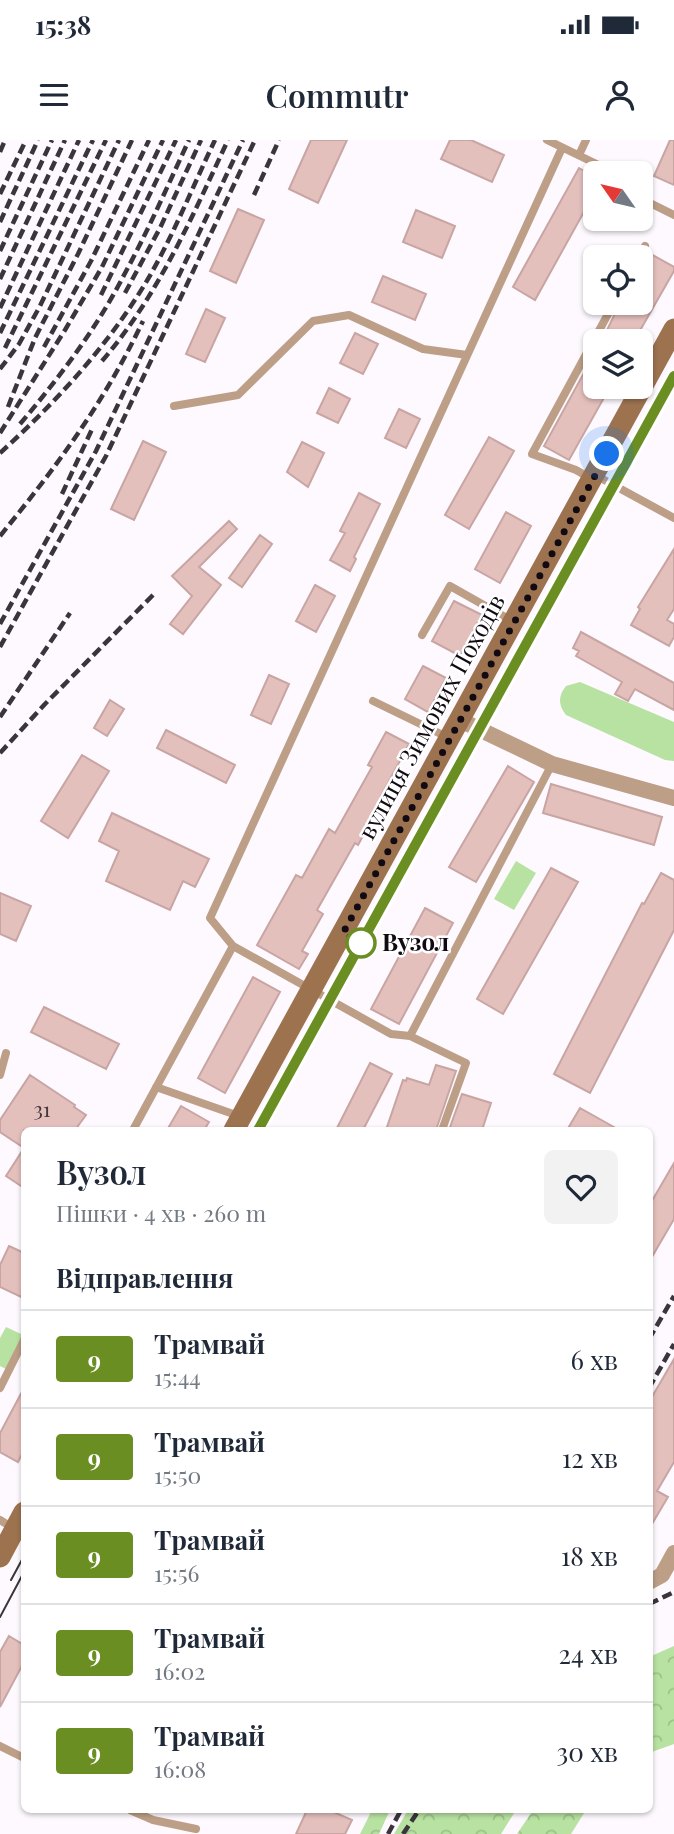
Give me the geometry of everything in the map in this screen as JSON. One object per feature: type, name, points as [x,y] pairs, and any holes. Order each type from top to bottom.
[{"type":"main road","name":"вулиця Зимових Походів","points":[[653,361],[674,329]]},
{"type":"main road","name":"вулиця Зимових Походів","points":[[237,1127],[634,399]]},
{"type":"main road","points":[[0,1557],[13,1521]]},
{"type":"street","points":[[455,729],[552,764],[674,798]]},
{"type":"street","points":[[662,1578],[674,1553]]},
{"type":"lane","points":[[547,140],[591,161]]},
{"type":"lane","points":[[579,155],[586,140]]},
{"type":"lane","points":[[443,1127],[466,1063],[410,1036],[391,1034],[233,946],[210,918],[562,148]]},
{"type":"lane","points":[[653,204],[674,215]]},
{"type":"lane","points":[[174,406],[238,395],[313,321],[349,315],[423,349],[467,355]]},
{"type":"lane","points":[[583,359],[532,454],[594,477],[674,518]]},
{"type":"lane","points":[[422,635],[450,586],[514,622]]},
{"type":"lane","points":[[373,701],[455,729]]},
{"type":"lane","points":[[410,1036],[552,764]]},
{"type":"lane","points":[[135,1127],[233,946]]},
{"type":"lane","points":[[0,1075],[6,1053]]},
{"type":"lane","points":[[156,1087],[237,1127]]},
{"type":"lane","points":[[0,1388],[21,1346]]},
{"type":"lane","points":[[0,1746],[21,1756]]},
{"type":"lane","points":[[137,1813],[153,1820],[196,1829]]},
{"type":"green space","points":[[580,682],[674,722],[674,761],[665,760],[566,715],[560,704],[562,693],[566,686]]},
{"type":"green space","points":[[516,861],[536,873],[514,910],[494,899]]},
{"type":"green space","points":[[6,1327],[21,1334],[6,1369],[0,1366],[0,1338]]},
{"type":"green space","points":[[674,1646],[674,1744],[653,1752],[653,1655]]},
{"type":"green space","points":[[370,1813],[389,1813],[379,1834],[360,1834]]},
{"type":"green space","points":[[406,1813],[514,1813],[501,1834],[394,1834]]},
{"type":"green space","points":[[531,1813],[584,1813],[571,1834],[517,1834]]},
{"type":"building","points":[[311,140],[347,140],[318,203],[289,189]]},
{"type":"building","points":[[450,140],[471,140],[504,155],[492,182],[441,159]]},
{"type":"building","points":[[670,140],[674,140],[674,185],[654,176]]},
{"type":"building","points":[[579,168],[583,170],[583,214],[535,300],[513,287]]},
{"type":"building","points":[[238,209],[264,220],[236,283],[210,271]]},
{"type":"building","points":[[416,210],[455,226],[442,258],[403,242]]},
{"type":"building","points":[[653,255],[674,267],[653,308]]},
{"type":"building","points":[[383,276],[426,294],[415,320],[372,302]]},
{"type":"building","points":[[206,309],[225,318],[205,362],[186,354]]},
{"type":"building","points":[[614,315],[649,315],[641,329],[607,329]]},
{"type":"building","points":[[355,333],[378,344],[363,374],[340,363]]},
{"type":"building","points":[[583,374],[583,399],[603,399],[569,460],[544,446]]},
{"type":"building","points":[[329,388],[350,399],[338,423],[317,413]]},
{"type":"building","points":[[399,409],[420,419],[406,448],[385,438]]},
{"type":"building","points":[[489,437],[514,451],[469,529],[445,515]]},
{"type":"building","points":[[143,441],[166,452],[134,520],[111,509]]},
{"type":"building","points":[[302,442],[324,453],[308,487],[287,472]]},
{"type":"building","points":[[359,493],[380,504],[350,571],[330,560],[345,533],[340,531]]},
{"type":"building","points":[[506,512],[531,526],[500,583],[475,569]]},
{"type":"building","points":[[229,521],[237,529],[199,567],[221,585],[183,634],[170,624],[192,596],[172,576]]},
{"type":"building","points":[[260,535],[272,544],[242,587],[229,578]]},
{"type":"building","points":[[674,549],[674,609],[667,620],[674,624],[674,637],[669,646],[631,625],[640,609],[638,607]]},
{"type":"building","points":[[315,585],[335,596],[316,632],[296,621]]},
{"type":"building","points":[[454,601],[482,615],[460,656],[432,641]]},
{"type":"building","points":[[581,632],[674,683],[674,710],[635,689],[628,701],[615,694],[622,682],[576,656],[579,651],[573,648]]},
{"type":"building","points":[[423,666],[446,678],[428,712],[405,699]]},
{"type":"building","points":[[269,675],[289,684],[271,724],[251,715]]},
{"type":"building","points":[[110,700],[124,709],[107,736],[94,728]]},
{"type":"building","points":[[166,730],[235,765],[226,783],[157,748]]},
{"type":"building","points":[[386,732],[409,744],[358,845],[355,843],[317,910],[323,914],[302,951],[308,954],[299,969],[257,945],[296,875],[302,878],[329,829],[335,833],[372,767],[368,765]]},
{"type":"building","points":[[82,755],[109,771],[68,838],[41,821]]},
{"type":"building","points":[[508,766],[534,782],[476,882],[449,867]]},
{"type":"building","points":[[551,784],[662,817],[654,845],[543,813]]},
{"type":"building","points":[[112,813],[209,859],[195,887],[183,881],[170,910],[106,881],[119,851],[99,841]]},
{"type":"building","points":[[551,868],[578,882],[503,1014],[477,999]]},
{"type":"building","points":[[661,873],[674,880],[674,930],[590,1093],[554,1074],[642,903],[644,904]]},
{"type":"building","points":[[0,893],[31,906],[16,941],[0,934]]},
{"type":"building","points":[[425,908],[453,923],[399,1024],[371,1009]]},
{"type":"building","points":[[253,977],[280,992],[225,1093],[198,1078]]},
{"type":"building","points":[[44,1007],[119,1044],[106,1069],[31,1032]]},
{"type":"building","points":[[370,1063],[392,1074],[365,1127],[338,1127]]},
{"type":"building","points":[[436,1065],[456,1071],[437,1127],[387,1127],[403,1080],[406,1081],[407,1078],[429,1085]]},
{"type":"building","points":[[30,1075],[86,1115],[77,1127],[21,1127],[21,1146],[0,1132],[0,1120]]},
{"type":"building","points":[[462,1094],[491,1103],[483,1127],[450,1127]]},
{"type":"building","points":[[181,1106],[209,1122],[206,1127],[169,1127]]},
{"type":"building","points":[[580,1108],[614,1127],[569,1127]]},
{"type":"building","points":[[21,1153],[21,1186],[6,1176]]},
{"type":"building","points":[[674,1163],[674,1219],[653,1255],[653,1199]]},
{"type":"building","points":[[9,1246],[21,1252],[21,1297],[0,1287],[0,1265]]},
{"type":"building","points":[[674,1359],[674,1462],[657,1491],[668,1497],[653,1522],[653,1395]]},
{"type":"building","points":[[21,1394],[21,1456],[18,1462],[0,1452],[0,1433]]},
{"type":"building","points":[[9,1636],[21,1643],[21,1668],[0,1707],[0,1652]]},
{"type":"building","points":[[306,1813],[336,1813],[352,1820],[345,1834],[296,1834]]},
{"type":"tram line","points":[[260,1127],[674,376]]},
{"type":"tram line","name":"9","points":[[260,1127],[674,376]]},
{"type":"tram line","points":[[11,1580],[21,1562]]},
{"type":"tram line","points":[[0,1617],[21,1578]]},
{"type":"railway","points":[[0,152],[5,140]]},
{"type":"railway","points":[[0,194],[26,140]]},
{"type":"railway","points":[[0,222],[38,140]]},
{"type":"railway","points":[[0,251],[52,140]]},
{"type":"railway","points":[[0,279],[65,140]]},
{"type":"railway","points":[[0,308],[79,140]]},
{"type":"railway","points":[[0,333],[93,140]]},
{"type":"railway","points":[[5,348],[106,140]]},
{"type":"railway","points":[[0,369],[19,344],[40,306],[119,140]]},
{"type":"railway","points":[[8,407],[35,338],[132,140]]},
{"type":"railway","points":[[44,347],[91,261],[149,140]]},
{"type":"railway","points":[[0,433],[102,267],[163,140]]},
{"type":"railway","points":[[101,295],[176,140]]},
{"type":"railway","points":[[20,424],[63,371],[102,314],[141,242],[189,140]]},
{"type":"railway","points":[[125,293],[160,228],[201,140]]},
{"type":"railway","points":[[0,453],[78,374],[130,308],[164,249],[215,140]]},
{"type":"railway","points":[[102,361],[157,283],[228,140]]},
{"type":"railway","points":[[0,624],[96,451],[243,140]]},
{"type":"railway","points":[[0,647],[106,456],[255,140]]},
{"type":"railway","points":[[254,195],[279,140]]},
{"type":"railway","points":[[0,536],[96,407],[143,321]]},
{"type":"railway","points":[[62,494],[93,427]]},
{"type":"railway","points":[[0,753],[154,594]]},
{"type":"railway","points":[[0,717],[70,613]]},
{"type":"railway","points":[[653,1332],[674,1296]]},
{"type":"railway","points":[[653,1381],[674,1344]]},
{"type":"railway","points":[[653,1602],[674,1592]]},
{"type":"railway","points":[[388,1834],[399,1813]]},
{"type":"railway","points":[[403,1834],[417,1813]]},
{"type":"place","name":"Вузол","points":[[361,943]]},
{"type":"route","points":[[361,943],[343,933],[607,454]]}]
